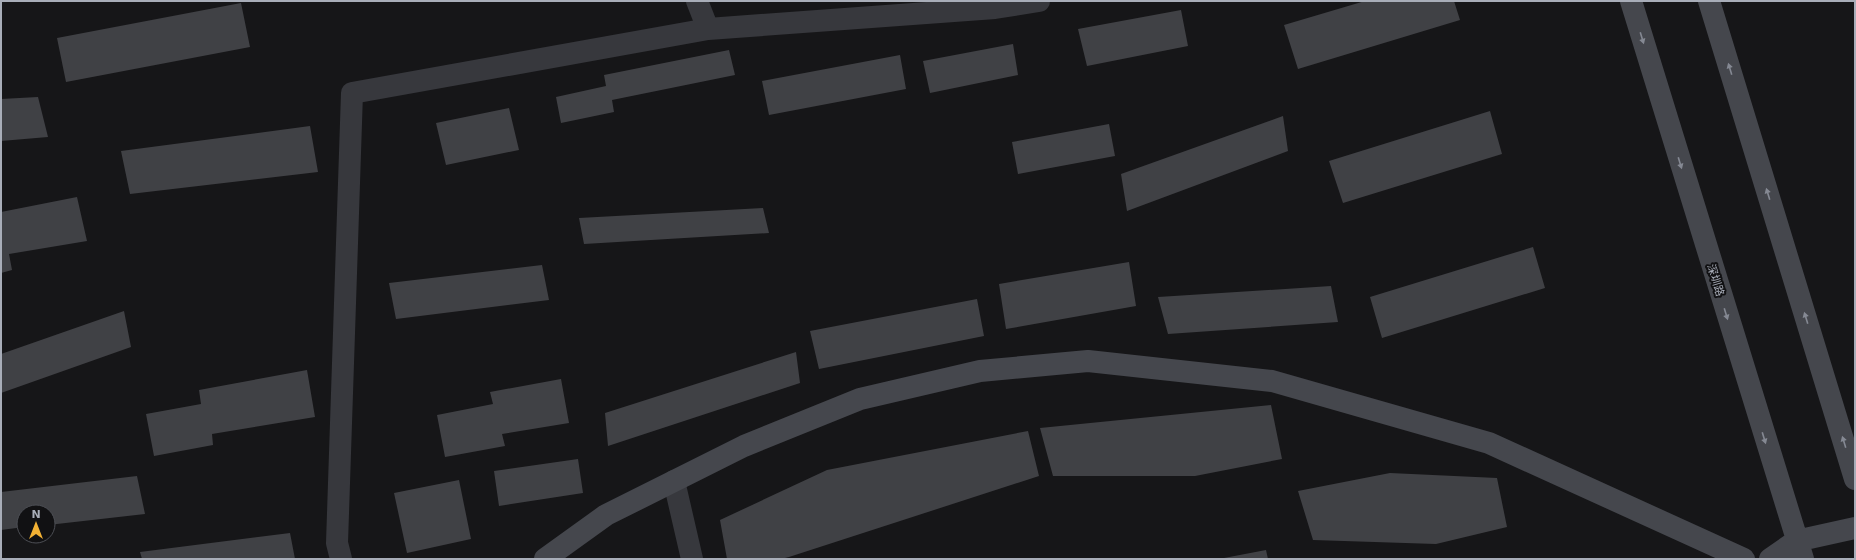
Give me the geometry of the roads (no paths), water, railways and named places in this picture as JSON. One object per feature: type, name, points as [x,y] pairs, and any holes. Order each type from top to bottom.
[{"type":"street","points":[[697,1],[708,29]]},
{"type":"street","points":[[341,559],[337,543],[352,93],[708,29],[995,8],[1039,1]]},
{"type":"street","name":"深圳路","points":[[1631,1],[1799,550]]},
{"type":"street","points":[[1709,1],[1855,480]]},
{"type":"street","points":[[545,559],[606,515],[744,446],[860,400],[980,371],[1088,361],[1272,381],[1489,443],[1744,559]]},
{"type":"street","points":[[674,481],[692,559]]},
{"type":"street","points":[[1770,559],[1799,550],[1855,528]]}]
